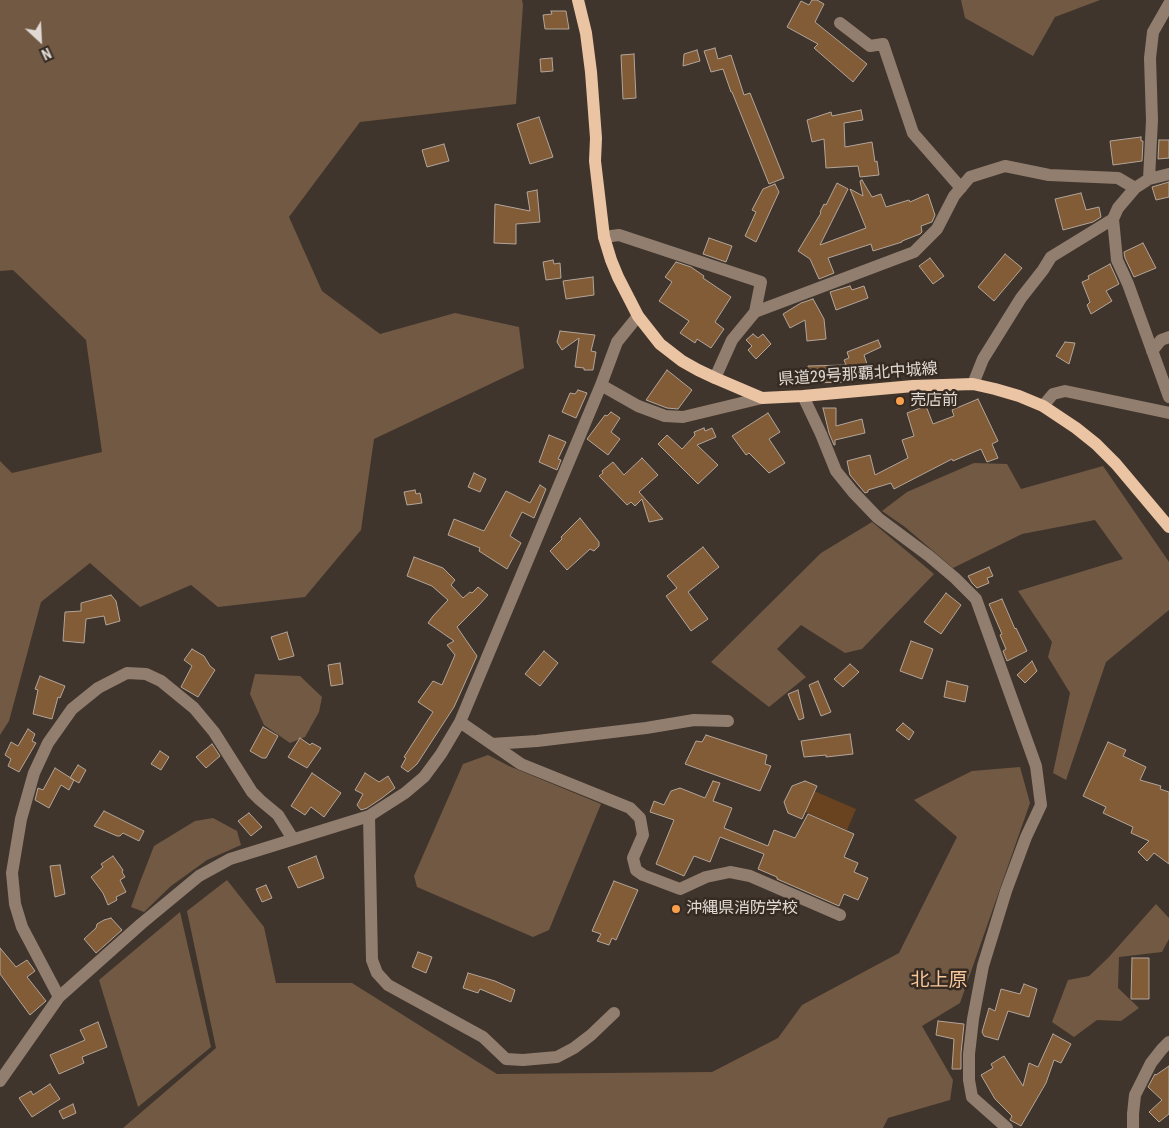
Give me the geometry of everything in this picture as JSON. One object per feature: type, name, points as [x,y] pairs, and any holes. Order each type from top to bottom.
[{"type":"main road","name":"県道29号那覇北中城線","points":[[578,0],[586,34],[591,72],[596,161],[604,237],[618,277],[638,316],[668,350],[682,361],[715,378],[762,398],[913,386],[973,384],[1018,396],[1043,406],[1096,444],[1116,464],[1169,527]]},
{"type":"street","points":[[1149,179],[1152,120],[1150,58],[1153,32],[1169,4]]},
{"type":"street","points":[[840,23],[870,46],[883,44],[913,134],[960,188]]},
{"type":"street","points":[[755,312],[914,252],[937,229],[954,196],[970,177],[1005,166],[1049,175],[1118,178],[1136,188]]},
{"type":"street","points":[[973,384],[983,359],[1021,298],[1052,257],[1112,219],[1118,208],[1136,188],[1149,179],[1169,174]]},
{"type":"street","points":[[1112,219],[1117,260],[1128,284],[1169,396]]},
{"type":"street","points":[[604,237],[619,235],[761,282],[755,312],[732,340],[715,378]]},
{"type":"street","points":[[0,1081],[59,997],[140,924],[199,876],[230,859],[368,816],[405,793],[424,777],[441,754],[460,722],[618,342],[638,316]]},
{"type":"street","points":[[1152,351],[1161,340],[1169,337]]},
{"type":"street","points":[[601,385],[638,406],[664,416],[683,417],[762,398]]},
{"type":"street","points":[[1043,406],[1053,394],[1065,391],[1169,413]]},
{"type":"street","points":[[803,396],[836,471],[853,492],[878,518],[955,578],[976,599],[1036,766],[1041,805],[1026,837],[1006,891],[983,966],[973,1019],[969,1054],[969,1080],[972,1097],[1007,1128]]},
{"type":"street","points":[[59,997],[22,927],[15,904],[12,873],[21,819],[34,773],[48,743],[72,709],[98,688],[127,673],[146,674],[161,681],[194,708],[214,732],[252,792],[278,815],[293,839]]},
{"type":"street","points":[[492,744],[537,741],[646,728],[694,720],[728,721]]},
{"type":"street","points":[[460,722],[521,764],[630,808],[640,818],[644,835],[633,858],[636,870],[643,875],[680,889],[706,876],[730,872],[750,876],[840,915]]},
{"type":"street","points":[[368,816],[372,960],[377,972],[388,985],[483,1037],[506,1059],[523,1060],[557,1057],[574,1048],[591,1035],[614,1013]]},
{"type":"street","points":[[1133,1128],[1135,1095],[1151,1063],[1169,1042]]},
{"type":"shaded area","points":[[0,0],[522,0],[516,104],[360,122],[289,217],[322,291],[380,334],[455,313],[519,327],[524,368],[374,439],[361,530],[305,597],[218,607],[191,585],[140,607],[90,563],[41,602],[9,721],[0,735],[0,461],[12,473],[102,452],[86,340],[13,270],[0,271]]},
{"type":"shaded area","points":[[961,0],[1100,0],[1055,17],[1033,56],[965,18]]},
{"type":"shaded area","points":[[974,463],[1007,464],[1021,489],[1103,466],[1169,562],[1169,610],[1106,662],[1066,780],[1053,773],[1070,693],[1048,657],[1052,642],[1018,591],[1123,559],[1095,520],[1022,534],[953,568],[905,527],[882,511],[907,492]]},
{"type":"shaded area","points":[[872,522],[934,574],[862,649],[845,653],[801,625],[777,649],[806,677],[769,707],[711,662],[821,553]]},
{"type":"shaded area","points":[[255,674],[300,676],[322,697],[319,712],[305,737],[290,743],[264,725],[250,694]]},
{"type":"shaded area","points":[[488,755],[509,766],[601,804],[549,930],[533,937],[417,887],[414,876],[463,764]]},
{"type":"shaded area","points":[[1020,767],[1030,803],[960,1003],[922,1026],[953,1080],[950,1100],[888,1118],[883,1128],[123,1128],[216,1048],[187,911],[227,880],[264,927],[276,983],[352,983],[497,1074],[712,1072],[778,1038],[802,1005],[899,953],[957,837],[914,800],[972,771]]},
{"type":"shaded area","points":[[814,791],[856,809],[847,830],[805,812]]},
{"type":"shaded area","points":[[213,818],[237,831],[241,845],[207,860],[171,886],[144,912],[131,907],[154,846],[195,821]]},
{"type":"shaded area","points":[[1156,904],[1169,918],[1169,939],[1162,952],[1119,957],[1118,988],[1139,1008],[1121,1021],[1097,1020],[1074,1037],[1052,1022],[1068,980],[1089,976],[1108,958]]},
{"type":"shaded area","points":[[180,912],[211,1047],[138,1107],[99,980]]},
{"type":"building","points":[[812,0],[817,0],[824,4],[815,22],[867,64],[853,82],[814,48],[818,44],[787,27],[801,1],[809,5]]},
{"type":"building","points":[[551,11],[566,11],[569,29],[545,29],[543,15],[552,14]]},
{"type":"building","points":[[715,48],[718,59],[731,55],[744,95],[750,93],[784,178],[769,184],[723,69],[711,72],[704,51]]},
{"type":"building","points":[[697,50],[700,61],[683,66],[684,54]]},
{"type":"building","points":[[634,54],[636,98],[623,99],[621,55]]},
{"type":"building","points":[[552,58],[553,71],[541,72],[540,59]]},
{"type":"building","points":[[861,110],[863,120],[844,123],[845,147],[872,142],[879,175],[860,177],[858,166],[826,168],[824,139],[812,142],[807,120],[831,112],[832,116]]},
{"type":"building","points":[[539,117],[553,157],[530,164],[517,124]]},
{"type":"building","points":[[1141,137],[1141,141],[1143,141],[1142,161],[1113,165],[1110,141]]},
{"type":"building","points":[[1159,140],[1169,140],[1169,158],[1158,159]]},
{"type":"building","points":[[444,144],[449,161],[427,167],[422,150]]},
{"type":"building","points":[[862,180],[872,197],[881,194],[886,207],[909,200],[910,202],[928,194],[935,215],[932,222],[921,226],[922,232],[920,234],[902,242],[873,251],[871,244],[828,258],[834,273],[819,279],[810,259],[798,251],[837,183],[848,189],[820,245],[866,228],[850,189],[863,196],[860,181]]},
{"type":"building","points":[[1169,182],[1169,197],[1156,200],[1152,187]]},
{"type":"building","points":[[775,184],[779,192],[756,242],[745,236],[756,212],[752,210],[763,189]]},
{"type":"building","points":[[537,190],[540,222],[516,224],[516,244],[494,243],[495,204],[530,211],[527,192]]},
{"type":"building","points":[[1081,193],[1086,210],[1099,207],[1101,217],[1093,222],[1063,230],[1055,199]]},
{"type":"building","points":[[709,238],[732,246],[726,262],[703,254]]},
{"type":"building","points":[[1143,243],[1156,268],[1134,277],[1124,252]]},
{"type":"building","points":[[1005,254],[1022,268],[994,301],[978,287]]},
{"type":"building","points":[[930,258],[944,276],[933,284],[919,266]]},
{"type":"building","points":[[553,260],[554,264],[560,263],[561,278],[546,280],[543,262]]},
{"type":"building","points":[[676,262],[691,267],[704,276],[703,278],[731,297],[715,322],[724,329],[711,348],[697,339],[695,343],[680,333],[689,321],[659,301],[672,282],[665,277]]},
{"type":"building","points":[[1110,264],[1119,284],[1106,291],[1112,301],[1091,314],[1087,305],[1090,302],[1082,282],[1089,279],[1088,276]]},
{"type":"building","points":[[593,277],[594,295],[566,299],[563,281]]},
{"type":"building","points":[[850,286],[852,290],[864,286],[868,298],[836,310],[830,292]]},
{"type":"building","points":[[813,299],[824,319],[826,339],[807,341],[805,320],[790,328],[783,314],[801,303]]},
{"type":"building","points":[[560,331],[595,335],[591,351],[596,352],[593,370],[575,367],[579,338],[562,350],[557,342]]},
{"type":"building","points":[[753,334],[758,338],[763,334],[771,344],[756,359],[748,350],[752,346],[746,340]]},
{"type":"building","points":[[878,340],[881,347],[864,355],[870,373],[850,382],[809,383],[808,366],[846,365],[844,360],[849,358],[847,352]]},
{"type":"building","points":[[1065,342],[1075,343],[1069,364],[1056,356]]},
{"type":"building","points":[[667,370],[692,390],[678,409],[667,408],[646,400]]},
{"type":"building","points":[[578,390],[587,393],[576,418],[562,412],[570,393],[575,394]]},
{"type":"building","points":[[978,399],[998,441],[992,444],[998,458],[987,462],[981,449],[953,461],[952,459],[894,489],[891,483],[868,490],[865,493],[850,475],[847,461],[870,455],[875,475],[908,458],[902,440],[914,436],[907,413],[926,406],[933,424],[954,416],[952,410]]},
{"type":"building","points":[[823,408],[836,408],[836,426],[862,419],[865,433],[835,440],[834,445]]},
{"type":"building","points":[[611,412],[620,418],[611,432],[620,439],[608,455],[587,439],[605,415],[607,416]]},
{"type":"building","points":[[768,413],[780,432],[769,439],[785,463],[769,473],[749,453],[746,455],[732,436]]},
{"type":"building","points":[[704,428],[705,431],[712,428],[716,437],[697,445],[718,465],[698,484],[658,444],[667,435],[682,449],[695,435],[694,432]]},
{"type":"building","points":[[549,435],[566,442],[558,459],[561,460],[557,470],[539,462]]},
{"type":"building","points":[[642,458],[658,475],[639,492],[663,519],[649,522],[642,499],[635,506],[631,502],[627,505],[599,476],[613,462],[624,475]]},
{"type":"building","points":[[474,473],[486,479],[480,492],[468,487]]},
{"type":"building","points":[[540,485],[546,489],[534,518],[522,512],[510,536],[521,543],[507,569],[479,551],[480,548],[448,535],[454,519],[484,531],[506,491],[530,503]]},
{"type":"building","points":[[415,490],[416,494],[420,493],[422,503],[407,505],[404,492]]},
{"type":"building","points":[[580,518],[599,542],[599,546],[594,551],[590,549],[567,570],[550,551]]},
{"type":"building","points":[[703,547],[719,567],[688,592],[708,619],[691,631],[666,596],[677,588],[667,576]]},
{"type":"building","points":[[414,557],[443,568],[455,580],[451,585],[463,598],[478,587],[488,595],[457,627],[477,656],[454,707],[417,764],[408,772],[401,767],[406,758],[404,757],[433,712],[418,702],[433,681],[442,685],[455,655],[447,645],[454,641],[428,623],[448,600],[432,586],[407,576]]},
{"type":"building","points":[[989,567],[993,576],[987,578],[989,583],[977,588],[968,576]]},
{"type":"building","points":[[946,593],[961,605],[941,634],[924,622]]},
{"type":"building","points":[[111,595],[116,601],[120,621],[106,625],[104,616],[86,619],[84,643],[63,641],[65,612],[81,611],[81,603]]},
{"type":"building","points":[[1002,599],[1027,651],[1007,661],[1003,651],[1006,649],[1000,635],[1002,634],[989,604]]},
{"type":"building","points":[[287,632],[294,656],[279,660],[271,637]]},
{"type":"building","points":[[911,641],[933,649],[922,679],[900,671]]},
{"type":"building","points":[[192,649],[204,656],[215,670],[198,697],[181,687],[192,666],[184,660]]},
{"type":"building","points":[[544,651],[558,663],[540,686],[525,674]]},
{"type":"building","points":[[1032,661],[1037,671],[1025,683],[1017,675]]},
{"type":"building","points":[[340,663],[343,684],[331,686],[328,665]]},
{"type":"building","points":[[850,664],[859,672],[843,687],[834,679]]},
{"type":"building","points":[[40,676],[65,686],[60,698],[58,697],[52,719],[33,714],[38,690],[35,689]]},
{"type":"building","points":[[818,681],[831,712],[821,716],[809,685]]},
{"type":"building","points":[[947,681],[968,686],[965,702],[944,697]]},
{"type":"building","points":[[798,690],[804,718],[799,720],[788,694]]},
{"type":"building","points":[[903,723],[914,732],[909,740],[896,730]]},
{"type":"building","points":[[263,727],[278,736],[266,758],[262,758],[250,751]]},
{"type":"building","points":[[28,729],[35,734],[32,741],[36,743],[19,772],[8,766],[11,759],[5,755],[11,742],[18,746]]},
{"type":"building","points":[[850,734],[853,754],[804,757],[801,741]]},
{"type":"building","points":[[706,735],[767,755],[765,764],[771,766],[760,791],[685,764],[696,741],[702,742]]},
{"type":"building","points":[[300,738],[310,745],[312,743],[321,748],[307,768],[288,757]]},
{"type":"building","points":[[1108,742],[1126,750],[1123,756],[1146,767],[1140,780],[1161,786],[1160,789],[1169,792],[1169,864],[1154,853],[1147,861],[1138,852],[1149,841],[1131,833],[1133,827],[1103,813],[1106,807],[1083,796]]},
{"type":"building","points":[[212,744],[220,756],[206,768],[196,757]]},
{"type":"building","points":[[160,751],[169,757],[161,770],[151,764]]},
{"type":"building","points":[[78,765],[86,770],[79,783],[70,778]]},
{"type":"building","points":[[55,768],[74,780],[69,790],[61,785],[49,808],[35,800],[38,788],[43,790]]},
{"type":"building","points":[[312,773],[341,793],[324,817],[311,807],[305,815],[291,806]]},
{"type":"building","points":[[365,773],[379,782],[388,776],[395,788],[367,808],[361,810],[357,805],[363,794],[355,790]]},
{"type":"building","points":[[713,781],[720,783],[713,801],[732,808],[724,828],[768,846],[774,830],[795,838],[808,814],[854,834],[844,857],[858,863],[854,872],[868,878],[858,900],[844,894],[839,906],[777,879],[777,877],[758,869],[764,854],[720,837],[710,862],[694,856],[684,876],[656,864],[674,820],[650,812],[654,801],[664,805],[671,791],[680,788],[705,798]]},
{"type":"building","points":[[805,781],[817,786],[802,819],[788,813],[784,802],[792,786]]},
{"type":"building","points":[[104,811],[144,831],[139,841],[123,833],[117,836],[94,826]]},
{"type":"building","points":[[249,813],[262,827],[251,836],[238,821]]},
{"type":"building","points":[[113,856],[123,870],[122,872],[125,877],[120,880],[126,892],[116,897],[117,900],[108,905],[103,893],[91,877],[103,867],[101,864]]},
{"type":"building","points":[[316,856],[324,878],[298,888],[288,867]]},
{"type":"building","points":[[60,865],[65,894],[55,897],[50,866]]},
{"type":"building","points":[[614,881],[638,890],[616,940],[612,938],[609,945],[597,941],[601,934],[592,931]]},
{"type":"building","points":[[266,885],[272,898],[262,902],[256,889]]},
{"type":"building","points":[[111,918],[122,930],[96,953],[84,939],[96,928],[97,924]]},
{"type":"building","points":[[0,948],[16,967],[27,960],[35,971],[27,977],[46,1001],[30,1015],[0,974]]},
{"type":"building","points":[[418,952],[432,957],[426,973],[412,967]]},
{"type":"building","points":[[1132,958],[1149,958],[1149,999],[1131,999]]},
{"type":"building","points":[[468,973],[495,981],[515,990],[511,1002],[480,989],[478,993],[463,988]]},
{"type":"building","points":[[1024,984],[1037,989],[1029,1017],[1008,1011],[998,1040],[984,1036],[982,1032],[989,1008],[995,1011],[1001,989],[1020,994]]},
{"type":"building","points":[[938,1021],[964,1024],[961,1069],[952,1069],[954,1039],[936,1035]]},
{"type":"building","points":[[98,1022],[107,1047],[82,1057],[84,1063],[59,1074],[50,1055],[85,1040],[80,1030]]},
{"type":"building","points":[[1053,1034],[1071,1044],[1061,1063],[1054,1060],[1046,1083],[1021,1126],[1010,1120],[1012,1116],[995,1099],[981,1075],[993,1068],[991,1064],[1004,1056],[1023,1086],[1029,1063],[1038,1067]]},
{"type":"building","points":[[1169,1066],[1169,1114],[1159,1122],[1149,1112],[1162,1100],[1148,1087],[1155,1074]]},
{"type":"building","points":[[50,1084],[60,1099],[32,1117],[19,1098],[31,1091],[33,1095]]},
{"type":"building","points":[[73,1104],[76,1113],[63,1119],[59,1111]]},
{"type":"place","name":"売店前","points":[[900,401]]},
{"type":"place","name":"沖縄県消防学校","points":[[676,909]]},
{"type":"district","name":"北上原","points":[[939,981]]}]
